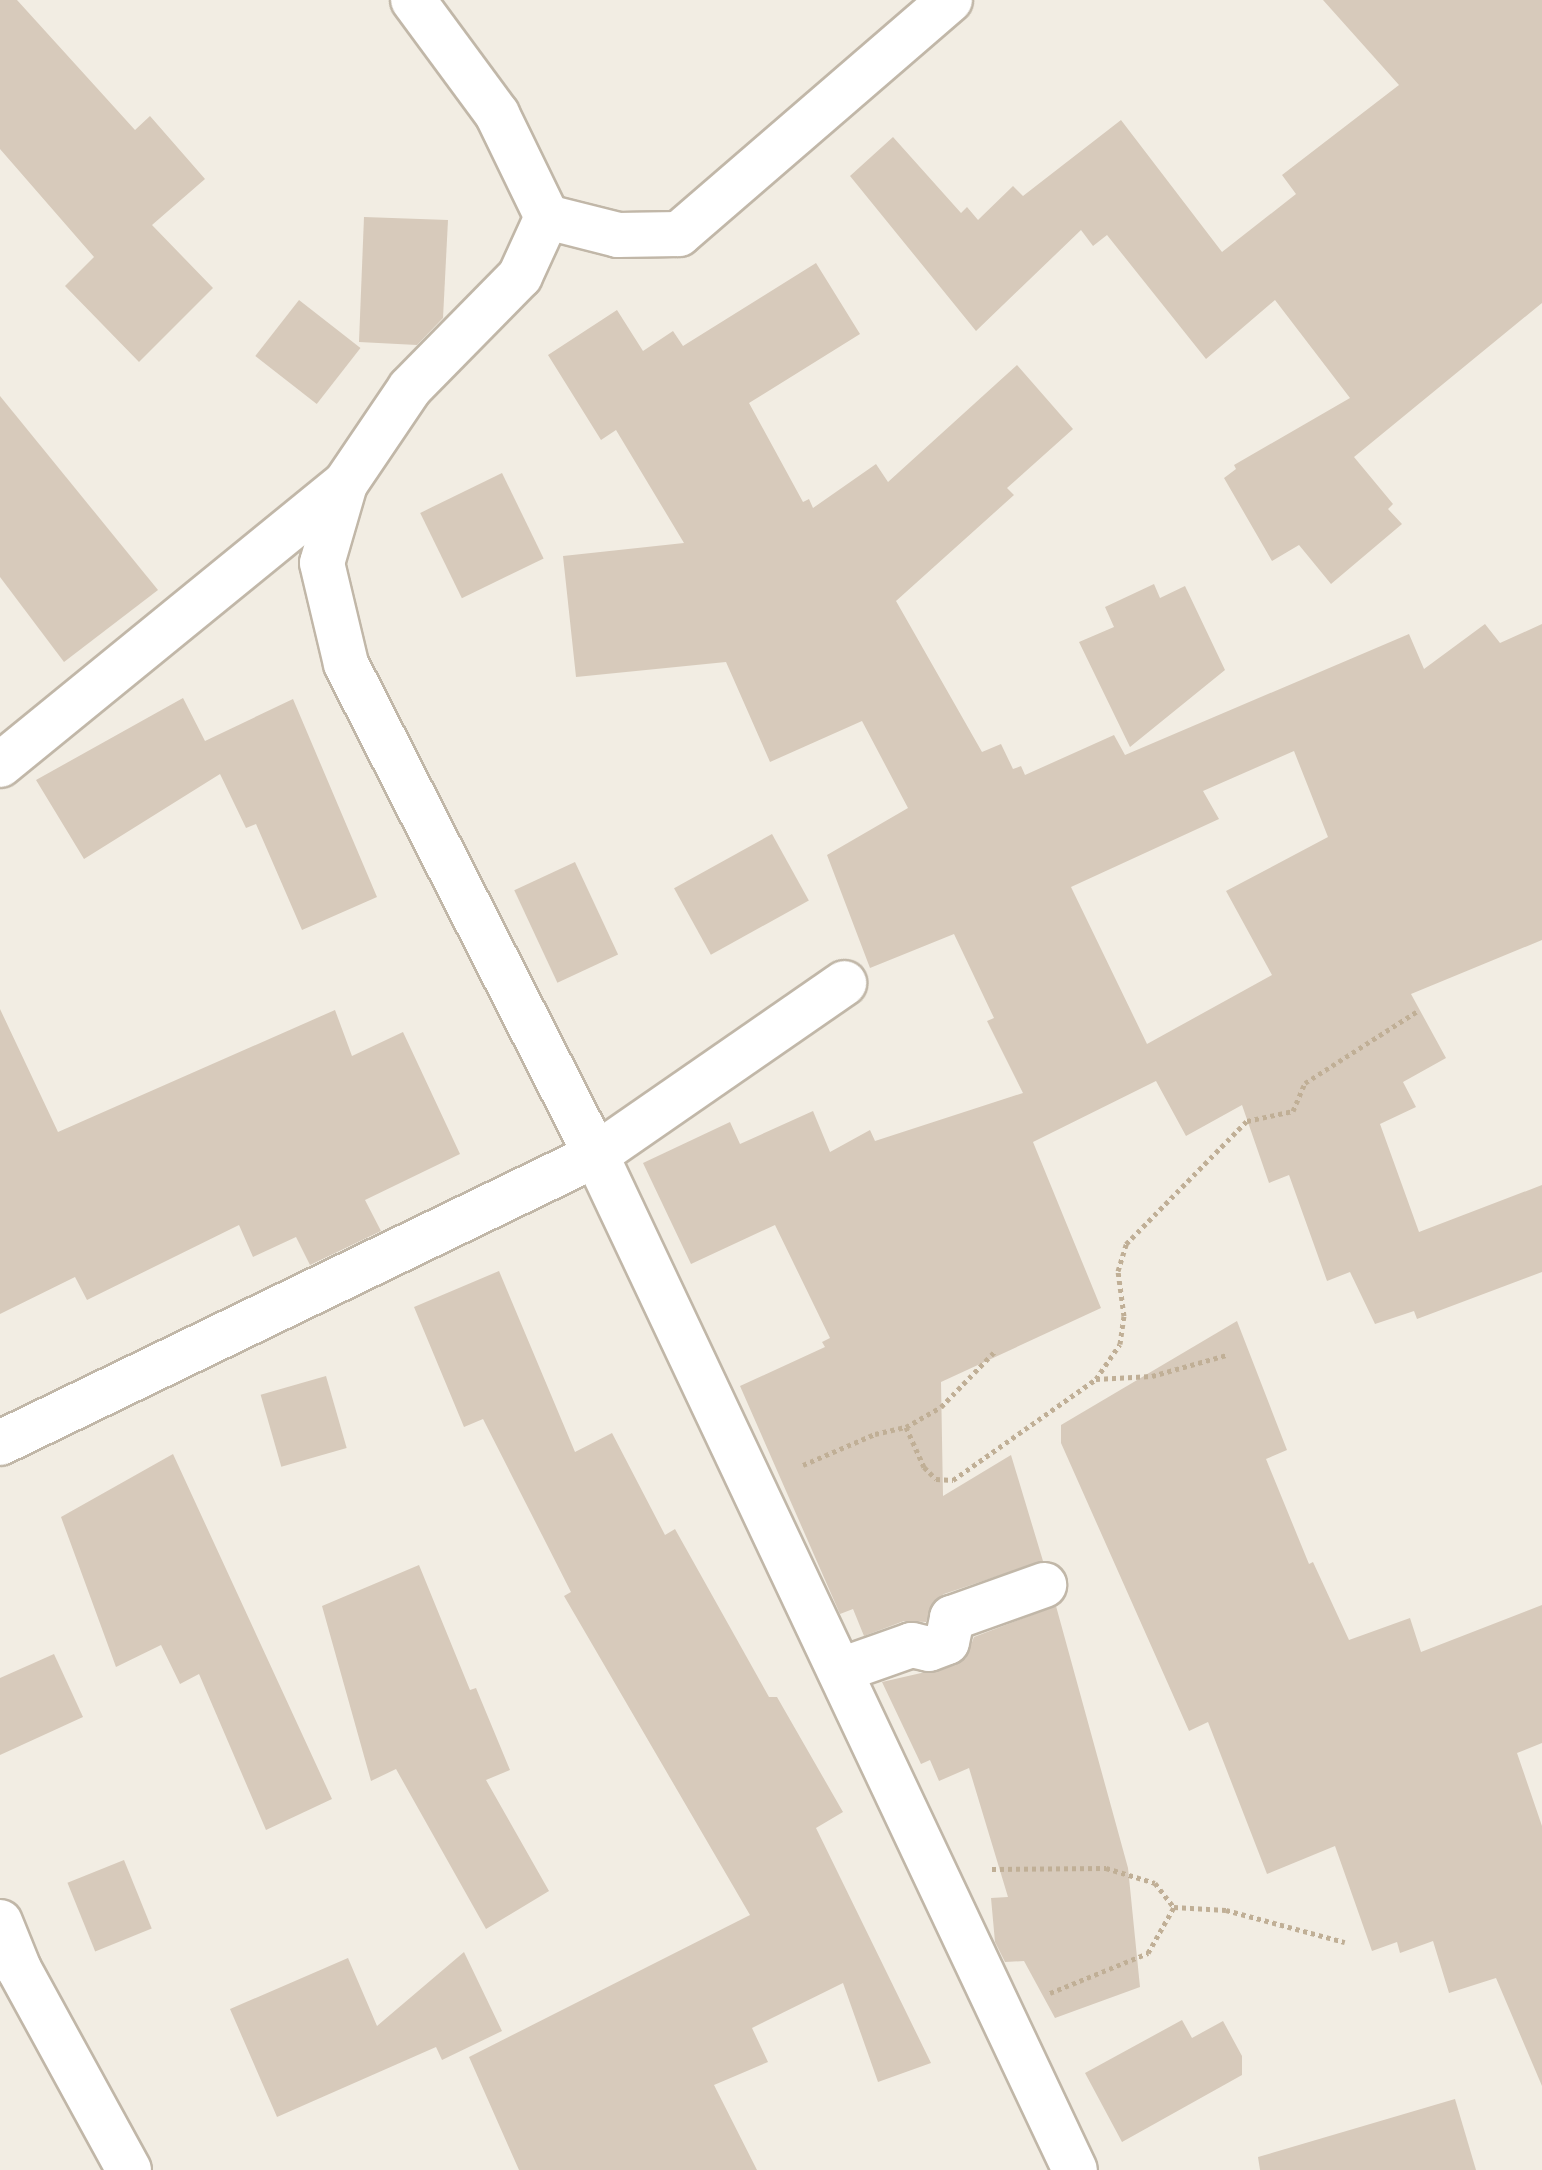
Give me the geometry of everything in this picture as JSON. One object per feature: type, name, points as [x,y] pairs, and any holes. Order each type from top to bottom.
[{"type":"street","points":[[413,0],[497,114],[547,217],[618,235],[679,234],[950,0]]},
{"type":"street","points":[[0,765],[345,484],[410,388],[520,276],[547,217]]},
{"type":"street","points":[[345,484],[322,563],[346,664],[596,1155],[1075,2170]]},
{"type":"street","points":[[0,1443],[596,1155],[844,983]]},
{"type":"street","points":[[841,1670],[912,1645],[929,1649],[947,1642],[952,1618],[1044,1585]]},
{"type":"street","points":[[0,1922],[19,1969],[129,2170]]},
{"type":"path","points":[[906,1427],[924,1467],[936,1479],[953,1480],[1096,1379],[1120,1344],[1124,1316],[1118,1271],[1126,1244],[1247,1121],[1293,1111],[1305,1083],[1419,1010]]},
{"type":"path","points":[[754,1485],[875,1434],[906,1427],[941,1407],[995,1351]]},
{"type":"path","points":[[1096,1379],[1152,1376],[1226,1355]]},
{"type":"path","points":[[940,1884],[999,1867],[1106,1868],[1155,1883],[1174,1907],[1226,1910],[1345,1942]]},
{"type":"path","points":[[1001,2014],[1148,1953],[1174,1907]]},
{"type":"building","points":[[0,0],[17,0],[135,130],[150,116],[205,179],[152,225],[213,288],[139,362],[65,286],[94,257],[0,149]]},
{"type":"building","points":[[1323,0],[1542,0],[1542,303],[1354,457],[1393,504],[1388,509],[1402,524],[1331,584],[1299,545],[1272,561],[1224,478],[1236,469],[1234,465],[1350,398],[1275,300],[1206,359],[1107,235],[1093,246],[1081,230],[976,331],[850,176],[893,137],[961,213],[967,207],[978,220],[1013,186],[1023,196],[1121,120],[1222,252],[1296,194],[1282,175],[1399,85]]},
{"type":"building","points":[[364,217],[448,220],[443,318],[417,345],[359,342]]},
{"type":"building","points":[[816,263],[860,334],[749,403],[803,502],[809,499],[813,508],[876,464],[888,482],[1017,365],[1073,429],[1007,488],[1014,495],[896,601],[982,752],[1001,744],[1013,769],[1021,766],[1025,775],[1114,735],[1125,755],[1409,634],[1424,669],[1485,624],[1500,643],[1542,624],[1542,940],[1411,994],[1446,1058],[1403,1082],[1416,1107],[1380,1124],[1419,1232],[1542,1185],[1542,1272],[1417,1319],[1414,1311],[1375,1324],[1350,1272],[1327,1281],[1289,1175],[1269,1183],[1242,1105],[1186,1136],[1156,1081],[1033,1142],[1101,1308],[941,1382],[943,1496],[1011,1455],[1043,1561],[944,1594],[933,1602],[926,1622],[904,1621],[864,1636],[853,1609],[840,1614],[740,1386],[825,1347],[822,1342],[830,1338],[775,1225],[691,1264],[643,1163],[730,1122],[740,1144],[813,1111],[830,1152],[870,1130],[875,1141],[1023,1093],[987,1021],[994,1018],[954,934],[870,968],[827,855],[908,808],[862,721],[770,762],[726,662],[576,677],[563,556],[684,543],[616,430],[601,440],[548,355],[617,310],[643,351],[673,331],[683,346]],"holes":[[[1294,751],[1328,837],[1226,891],[1272,975],[1147,1044],[1071,887],[1219,819],[1203,791]]]},
{"type":"building","points":[[299,300],[360,348],[317,404],[255,356]]},
{"type":"building","points":[[0,396],[158,590],[64,662],[0,577]]},
{"type":"building","points":[[502,473],[544,558],[462,598],[420,513]]},
{"type":"building","points":[[1154,584],[1160,598],[1185,586],[1225,670],[1130,747],[1079,642],[1114,627],[1105,607]]},
{"type":"building","points":[[183,698],[205,741],[293,699],[377,897],[302,930],[256,824],[246,828],[220,774],[84,859],[36,780]]},
{"type":"building","points":[[772,834],[809,900],[711,955],[674,888]]},
{"type":"building","points":[[575,862],[618,954],[557,983],[514,890]]},
{"type":"building","points":[[0,1009],[58,1132],[335,1010],[352,1056],[403,1032],[460,1154],[365,1200],[381,1231],[310,1265],[296,1237],[253,1257],[239,1225],[87,1300],[75,1277],[0,1314]]},
{"type":"building","points":[[499,1271],[575,1452],[612,1433],[665,1535],[675,1529],[769,1697],[777,1697],[843,1812],[816,1828],[931,2063],[878,2082],[843,1983],[752,2028],[768,2062],[714,2085],[757,2170],[519,2170],[469,2057],[750,1915],[564,1596],[571,1592],[483,1419],[464,1427],[414,1307]]},
{"type":"building","points":[[1237,1321],[1287,1450],[1266,1459],[1309,1564],[1313,1562],[1349,1640],[1410,1618],[1421,1652],[1542,1605],[1542,1743],[1517,1753],[1542,1826],[1542,2086],[1496,1978],[1449,1993],[1433,1941],[1400,1953],[1397,1942],[1372,1951],[1335,1846],[1267,1874],[1208,1722],[1189,1731],[1061,1443],[1061,1425]]},
{"type":"building","points":[[326,1376],[347,1448],[281,1467],[261,1395]]},
{"type":"building","points":[[173,1454],[332,1799],[266,1830],[199,1674],[180,1684],[161,1645],[116,1667],[61,1517]]},
{"type":"building","points":[[419,1565],[470,1690],[476,1688],[510,1770],[486,1780],[549,1891],[486,1929],[396,1769],[371,1781],[322,1606]]},
{"type":"building","points":[[1056,1606],[1128,1868],[1140,1987],[1055,2018],[1024,1961],[1005,1962],[995,1942],[991,1898],[1008,1897],[969,1768],[939,1781],[930,1760],[921,1764],[882,1682],[956,1665],[966,1658],[974,1637]]},
{"type":"building","points":[[54,1654],[83,1717],[0,1755],[0,1678]]},
{"type":"building","points":[[124,1860],[152,1929],[95,1951],[67,1883]]},
{"type":"building","points":[[464,1952],[502,2031],[442,2060],[436,2047],[277,2117],[230,2009],[348,1958],[377,2026]]},
{"type":"building","points":[[1182,2020],[1192,2038],[1223,2021],[1242,2056],[1242,2075],[1122,2142],[1085,2073]]},
{"type":"building","points":[[1455,2099],[1476,2170],[1260,2170],[1258,2157]]}]
